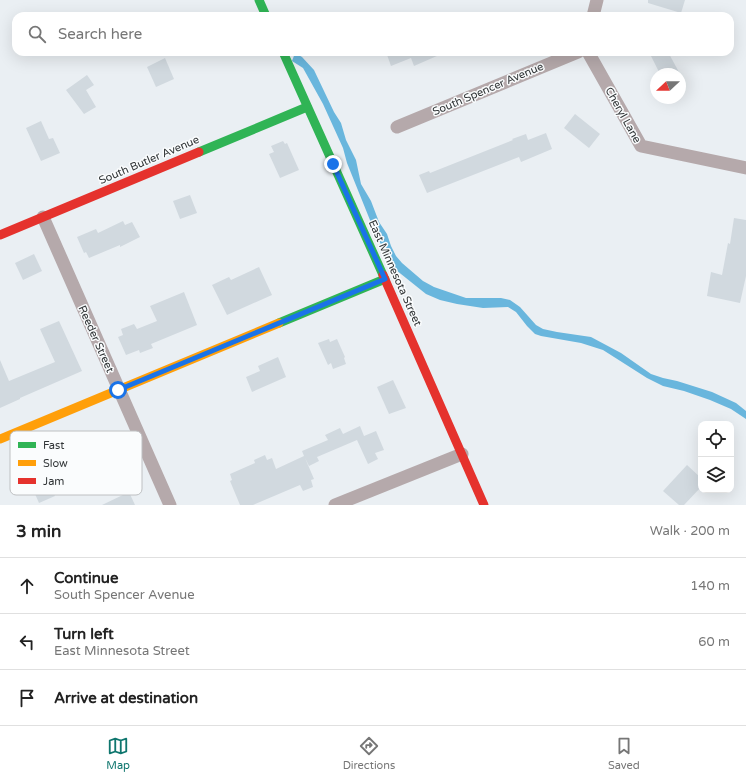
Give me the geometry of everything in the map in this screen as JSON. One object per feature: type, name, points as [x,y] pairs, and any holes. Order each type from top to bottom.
[{"type":"street","points":[[259,0],[264,12]]},
{"type":"street","points":[[594,12],[597,0]]},
{"type":"street","name":"East Minnesota Street","points":[[284,56],[385,279],[484,505]]},
{"type":"street","name":"South Spencer Avenue","points":[[397,127],[568,56]]},
{"type":"street","name":"Cheryl Lane","points":[[590,56],[641,146],[746,168]]},
{"type":"street","name":"South Butler Avenue","points":[[0,235],[307,107]]},
{"type":"street","name":"Reeder Street","points":[[43,217],[137,431]]},
{"type":"street","points":[[19,431],[385,279]]},
{"type":"street","points":[[0,439],[10,435]]},
{"type":"street","name":"Reeder Street","points":[[142,443],[170,505]]},
{"type":"street","points":[[335,505],[462,454]]},
{"type":"water","points":[[294,56],[300,56],[314,70],[334,112],[341,123],[346,140],[356,160],[361,184],[371,201],[379,222],[387,234],[396,256],[423,281],[434,287],[466,298],[501,298],[510,300],[520,307],[536,325],[543,329],[591,337],[621,353],[651,374],[712,392],[736,403],[746,411],[746,419],[731,409],[710,400],[684,391],[663,386],[647,378],[603,350],[581,343],[535,334],[516,312],[508,307],[483,308],[457,304],[440,300],[426,294],[396,270],[391,263],[376,235],[347,163],[343,148],[323,104],[303,68],[292,61]]},
{"type":"building","points":[[648,0],[685,0],[681,12],[648,3]]},
{"type":"building","points":[[387,56],[437,56],[414,66],[411,58],[391,66]]},
{"type":"building","points":[[651,56],[670,56],[677,68],[657,68]]},
{"type":"building","points":[[165,58],[174,79],[156,87],[147,67]]},
{"type":"building","points":[[87,75],[94,85],[86,90],[96,107],[84,114],[66,90]]},
{"type":"building","points":[[575,114],[600,134],[589,148],[564,128]]},
{"type":"building","points":[[41,121],[49,139],[53,138],[60,153],[41,161],[26,128]]},
{"type":"building","points":[[546,133],[552,149],[521,162],[519,157],[427,193],[419,175],[429,171],[430,173],[526,134],[528,140]]},
{"type":"building","points":[[283,141],[285,144],[287,143],[299,170],[280,178],[269,154],[274,152],[271,146]]},
{"type":"building","points":[[190,195],[197,213],[180,219],[173,201]]},
{"type":"building","points":[[734,218],[746,220],[746,276],[740,303],[707,296],[711,272],[722,275],[728,243],[730,244]]},
{"type":"building","points":[[123,221],[125,225],[132,222],[140,237],[120,247],[120,245],[89,258],[86,252],[84,253],[77,237],[96,229],[98,233]]},
{"type":"building","points":[[34,254],[42,271],[23,280],[15,263]]},
{"type":"building","points":[[259,267],[272,295],[227,315],[212,285],[229,277],[231,280]]},
{"type":"building","points":[[184,292],[197,325],[151,344],[153,348],[140,353],[139,350],[126,355],[118,337],[123,335],[121,329],[134,324],[137,329],[157,321],[150,306]]},
{"type":"building","points":[[59,321],[82,371],[0,408],[0,360],[9,381],[55,362],[40,329]]},
{"type":"building","points":[[329,339],[330,342],[337,339],[345,357],[346,364],[333,369],[331,363],[328,365],[318,343]]},
{"type":"building","points":[[278,357],[286,377],[252,392],[246,377],[260,371],[258,366]]},
{"type":"building","points":[[393,380],[406,408],[389,414],[377,387]]},
{"type":"building","points":[[360,426],[364,436],[376,431],[384,450],[375,453],[378,459],[368,464],[357,440],[317,457],[319,461],[309,466],[305,458],[314,479],[311,480],[313,487],[303,491],[300,485],[253,505],[240,505],[230,481],[232,480],[230,474],[255,463],[254,460],[265,455],[267,460],[272,458],[276,469],[304,456],[302,451],[328,440],[325,435],[340,428],[343,434]]},
{"type":"building","points":[[687,465],[698,475],[698,490],[684,505],[679,505],[663,491]]},
{"type":"building","points":[[35,495],[55,495],[55,496],[39,503]]},
{"type":"building","points":[[123,495],[130,495],[135,505],[102,505]]},
{"type":"traffic: fast","points":[[259,0],[264,12]]},
{"type":"traffic: fast","points":[[285,56],[383,275]]},
{"type":"traffic: fast","points":[[199,152],[307,107]]},
{"type":"traffic: fast","points":[[279,323],[385,279]]},
{"type":"traffic: slow","points":[[19,431],[279,323]]},
{"type":"traffic: slow","points":[[0,439],[10,435]]},
{"type":"traffic: jam","points":[[0,235],[199,152]]},
{"type":"traffic: jam","points":[[383,275],[484,505]]},
{"type":"route","points":[[118,390],[385,279],[333,164]]}]
